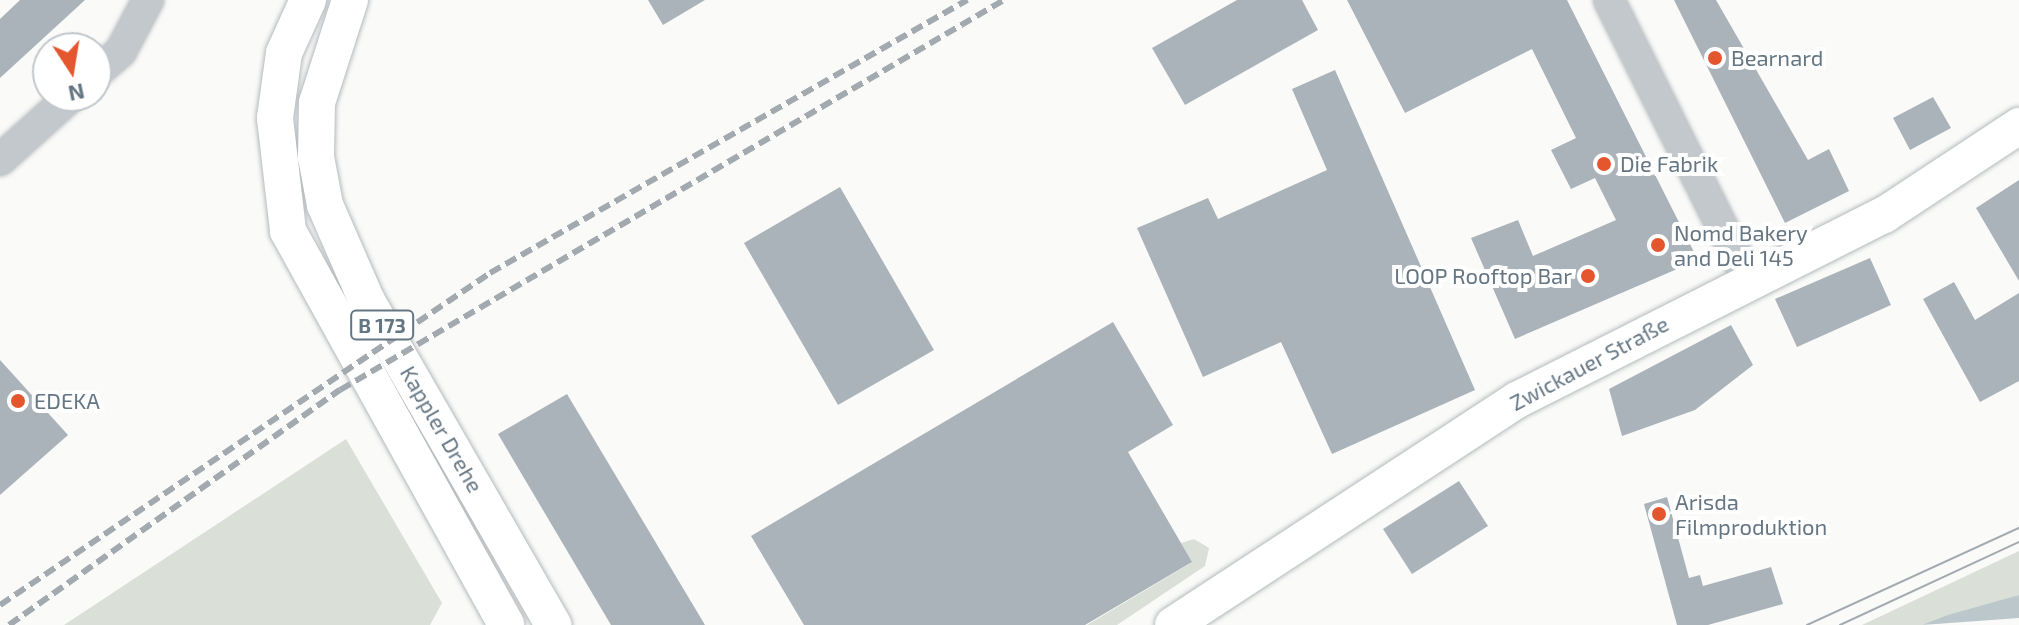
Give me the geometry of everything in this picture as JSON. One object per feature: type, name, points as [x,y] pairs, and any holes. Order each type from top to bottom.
[{"type":"main road","name":"Kappler Drehe","points":[[308,0],[284,53],[275,118],[288,231],[506,625]]},
{"type":"main road","name":"Kappler Drehe","points":[[350,0],[317,103],[316,157],[325,205],[367,301],[553,625]]},
{"type":"main road","name":"Zwickauer Straße","points":[[1173,625],[1517,400],[1884,215],[2019,126]]},
{"type":"street","points":[[112,59],[121,51],[148,0]]},
{"type":"street","points":[[1616,3],[1749,281]]},
{"type":"street","points":[[0,160],[53,112]]},
{"type":"shaded area","points":[[346,439],[442,603],[430,625],[64,625]]},
{"type":"shaded area","points":[[1194,539],[1209,548],[1205,566],[1117,625],[1087,625],[1191,563],[1181,543]]},
{"type":"shaded area","points":[[2019,551],[2019,595],[1922,625],[1862,625]]},
{"type":"shaded area","points":[[2019,595],[2019,618],[1922,625],[1948,615]]},
{"type":"building","points":[[20,0],[85,0],[50,32],[32,32],[32,49],[0,78],[0,19]]},
{"type":"building","points":[[648,0],[705,0],[663,25]]},
{"type":"building","points":[[1237,0],[1302,0],[1318,30],[1185,105],[1152,48]]},
{"type":"building","name":"Die Fabrik","points":[[1347,0],[1567,0],[1698,260],[1515,339],[1471,238],[1518,220],[1533,256],[1616,220],[1595,178],[1571,189],[1551,150],[1576,138],[1532,49],[1405,113]]},
{"type":"building","points":[[1674,0],[1716,0],[1808,160],[1829,149],[1849,191],[1785,223]]},
{"type":"building","points":[[1335,70],[1475,390],[1332,454],[1281,342],[1203,377],[1137,228],[1208,198],[1218,219],[1327,170],[1292,89]]},
{"type":"building","points":[[1933,97],[1951,128],[1910,150],[1893,118]]},
{"type":"building","points":[[2019,180],[2019,281],[1976,208]]},
{"type":"building","points":[[840,187],[934,350],[838,405],[744,243]]},
{"type":"building","points":[[1870,258],[1891,305],[1797,347],[1775,299]]},
{"type":"building","points":[[1954,282],[1975,320],[2019,293],[2019,381],[1980,402],[1923,299]]},
{"type":"building","points":[[1113,322],[1173,425],[1128,452],[1192,562],[1085,625],[804,625],[751,536]]},
{"type":"building","points":[[1731,325],[1753,365],[1695,410],[1622,436],[1609,389]]},
{"type":"building","name":"EDEKA","points":[[0,360],[68,435],[0,495]]},
{"type":"building","points":[[567,394],[705,625],[611,625],[498,434]]},
{"type":"building","points":[[1459,481],[1488,526],[1412,574],[1383,529]]},
{"type":"building","points":[[1667,497],[1689,578],[1700,575],[1703,586],[1771,567],[1783,604],[1708,625],[1677,625],[1644,504]]},
{"type":"tram line","points":[[1807,625],[2019,528]]},
{"type":"tram line","points":[[1840,625],[2019,542]]},
{"type":"railway","points":[[0,605],[490,273],[967,0]]},
{"type":"railway","points":[[9,625],[340,390],[1004,0]]},
{"type":"place","name":"Bearnard","points":[[1715,58]]},
{"type":"place","name":"Die Fabrik","points":[[1604,164]]},
{"type":"place","name":"Nomd Bakery and Deli 145","points":[[1658,245]]},
{"type":"place","name":"LOOP Rooftop Bar","points":[[1588,276]]},
{"type":"place","name":"EDEKA","points":[[18,401]]},
{"type":"place","name":"Arisda Filmproduktion","points":[[1659,514]]}]
